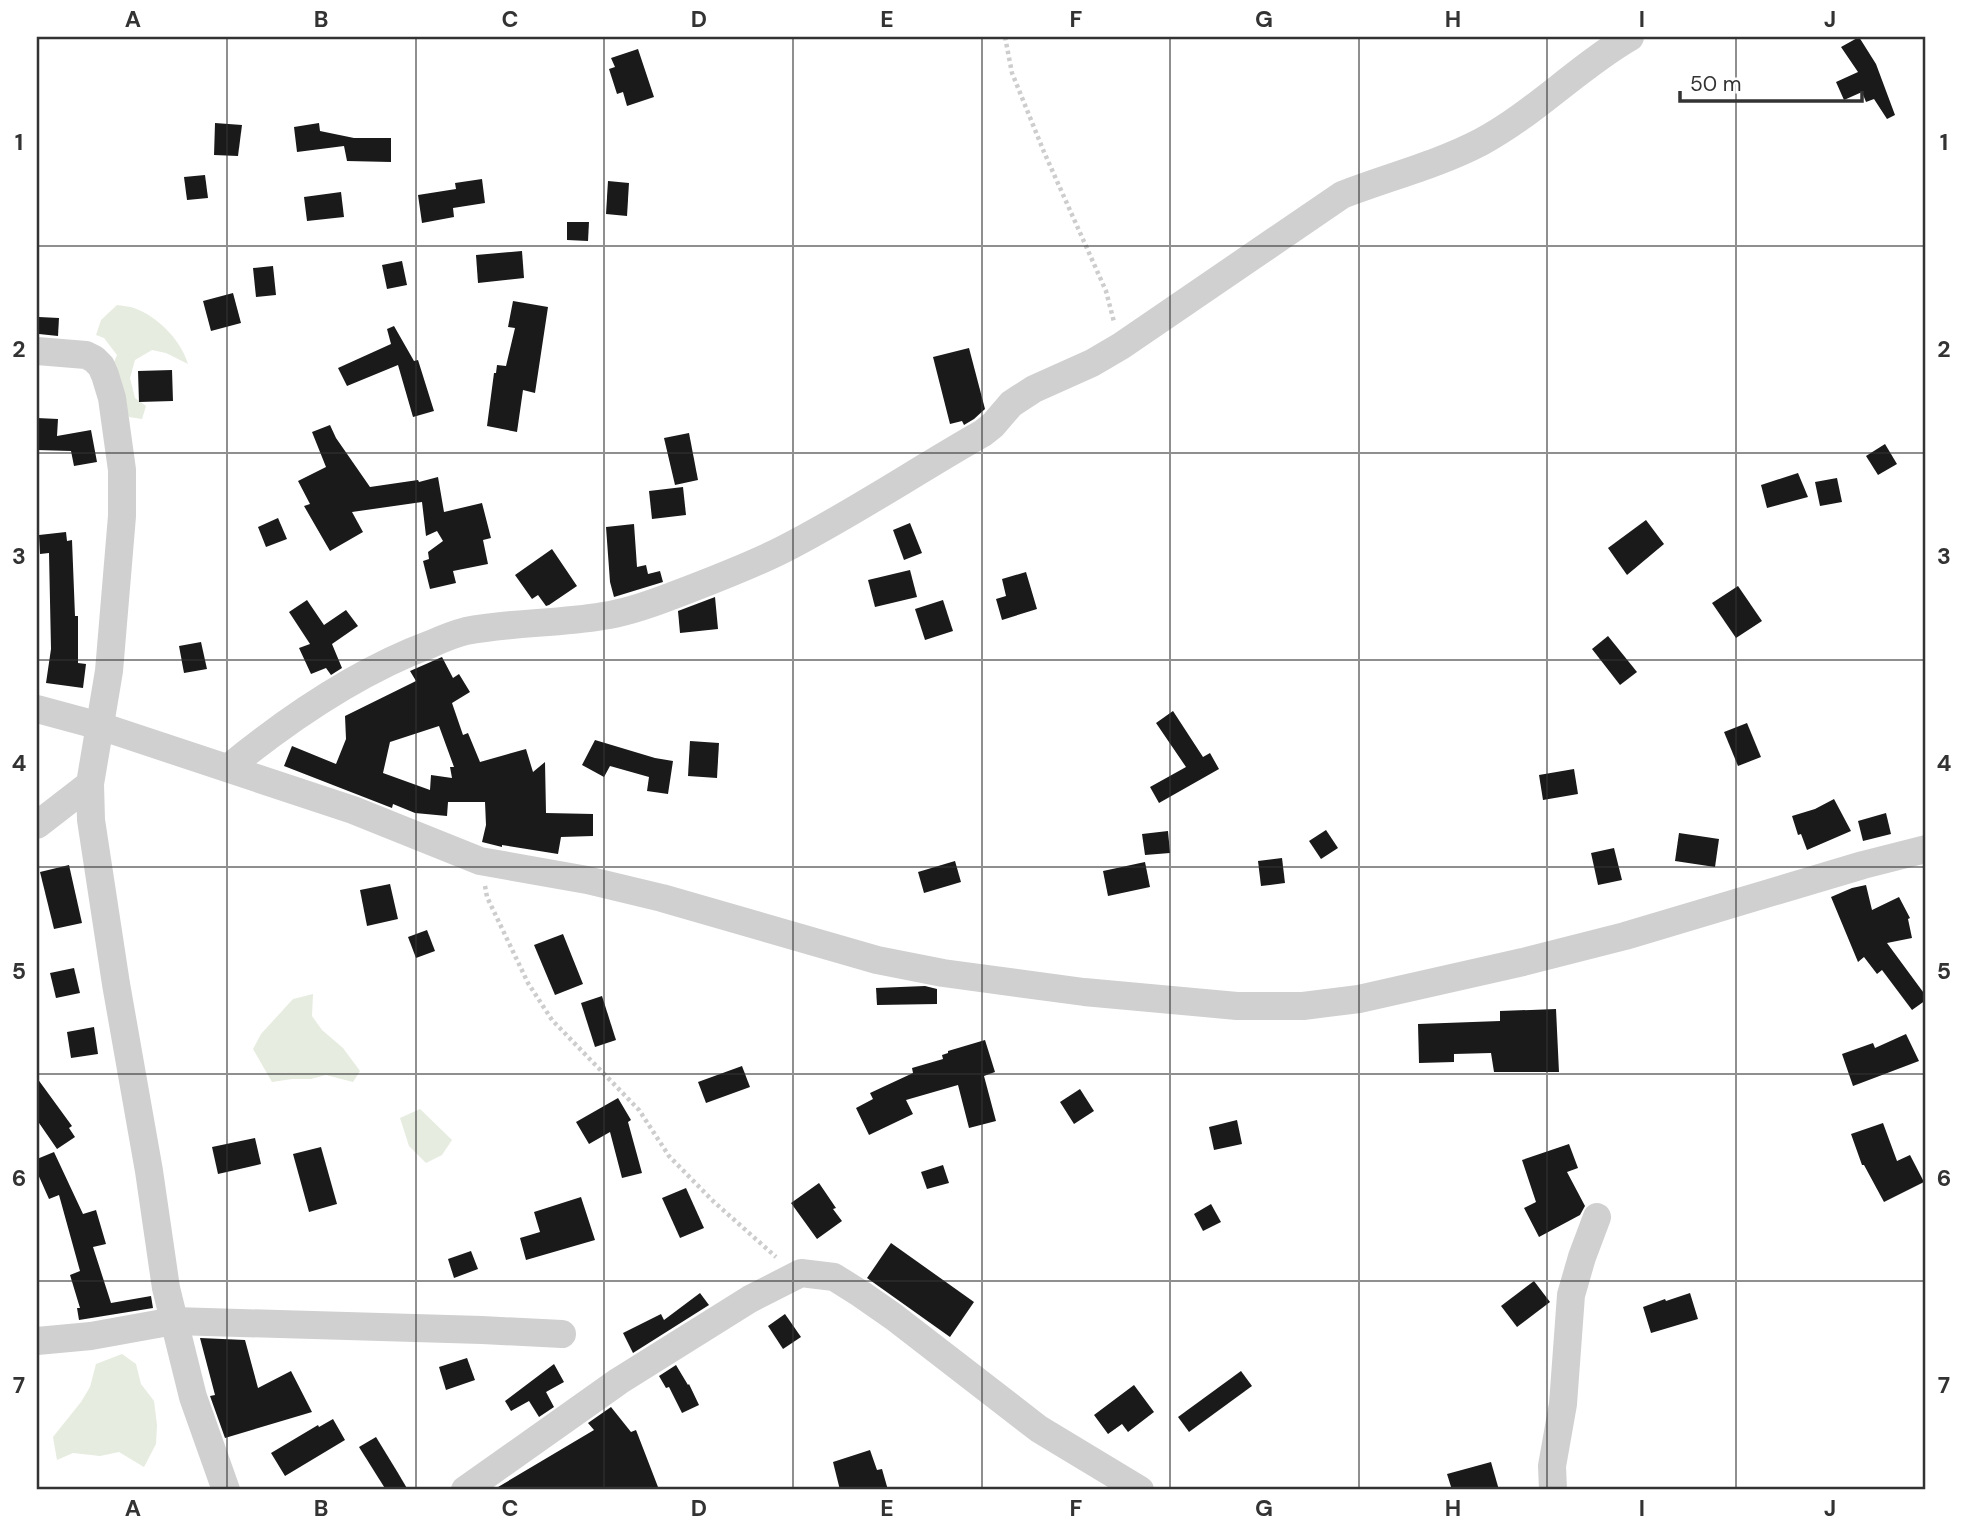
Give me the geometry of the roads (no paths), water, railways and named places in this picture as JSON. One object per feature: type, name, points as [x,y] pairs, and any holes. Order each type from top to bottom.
[{"type":"street","points":[[228,768],[302,712],[411,651],[462,632],[497,625],[603,617],[629,611],[779,551],[983,433],[1011,404],[1027,394],[1065,377],[1121,346],[1342,195],[1443,160],[1483,141],[1538,104],[1612,47],[1630,37]]},
{"type":"street","points":[[37,351],[86,355],[94,359],[101,366],[112,398],[122,470],[122,516],[109,671],[90,784],[91,820],[166,1288],[193,1397],[226,1490]]},
{"type":"street","points":[[37,709],[100,726],[353,810],[480,861],[587,880],[662,898],[905,967],[1084,992],[1237,1006],[1303,1006],[1359,999],[1524,962],[1926,849]]},
{"type":"street","points":[[37,825],[90,784]]},
{"type":"street","points":[[1553,1490],[1552,1466],[1563,1404],[1571,1295],[1598,1217]]},
{"type":"street","points":[[466,1490],[619,1381],[750,1299],[801,1273],[834,1277],[861,1294],[1040,1429],[1140,1490]]},
{"type":"street","points":[[37,1341],[91,1336],[174,1321],[482,1330],[562,1335]]}]
